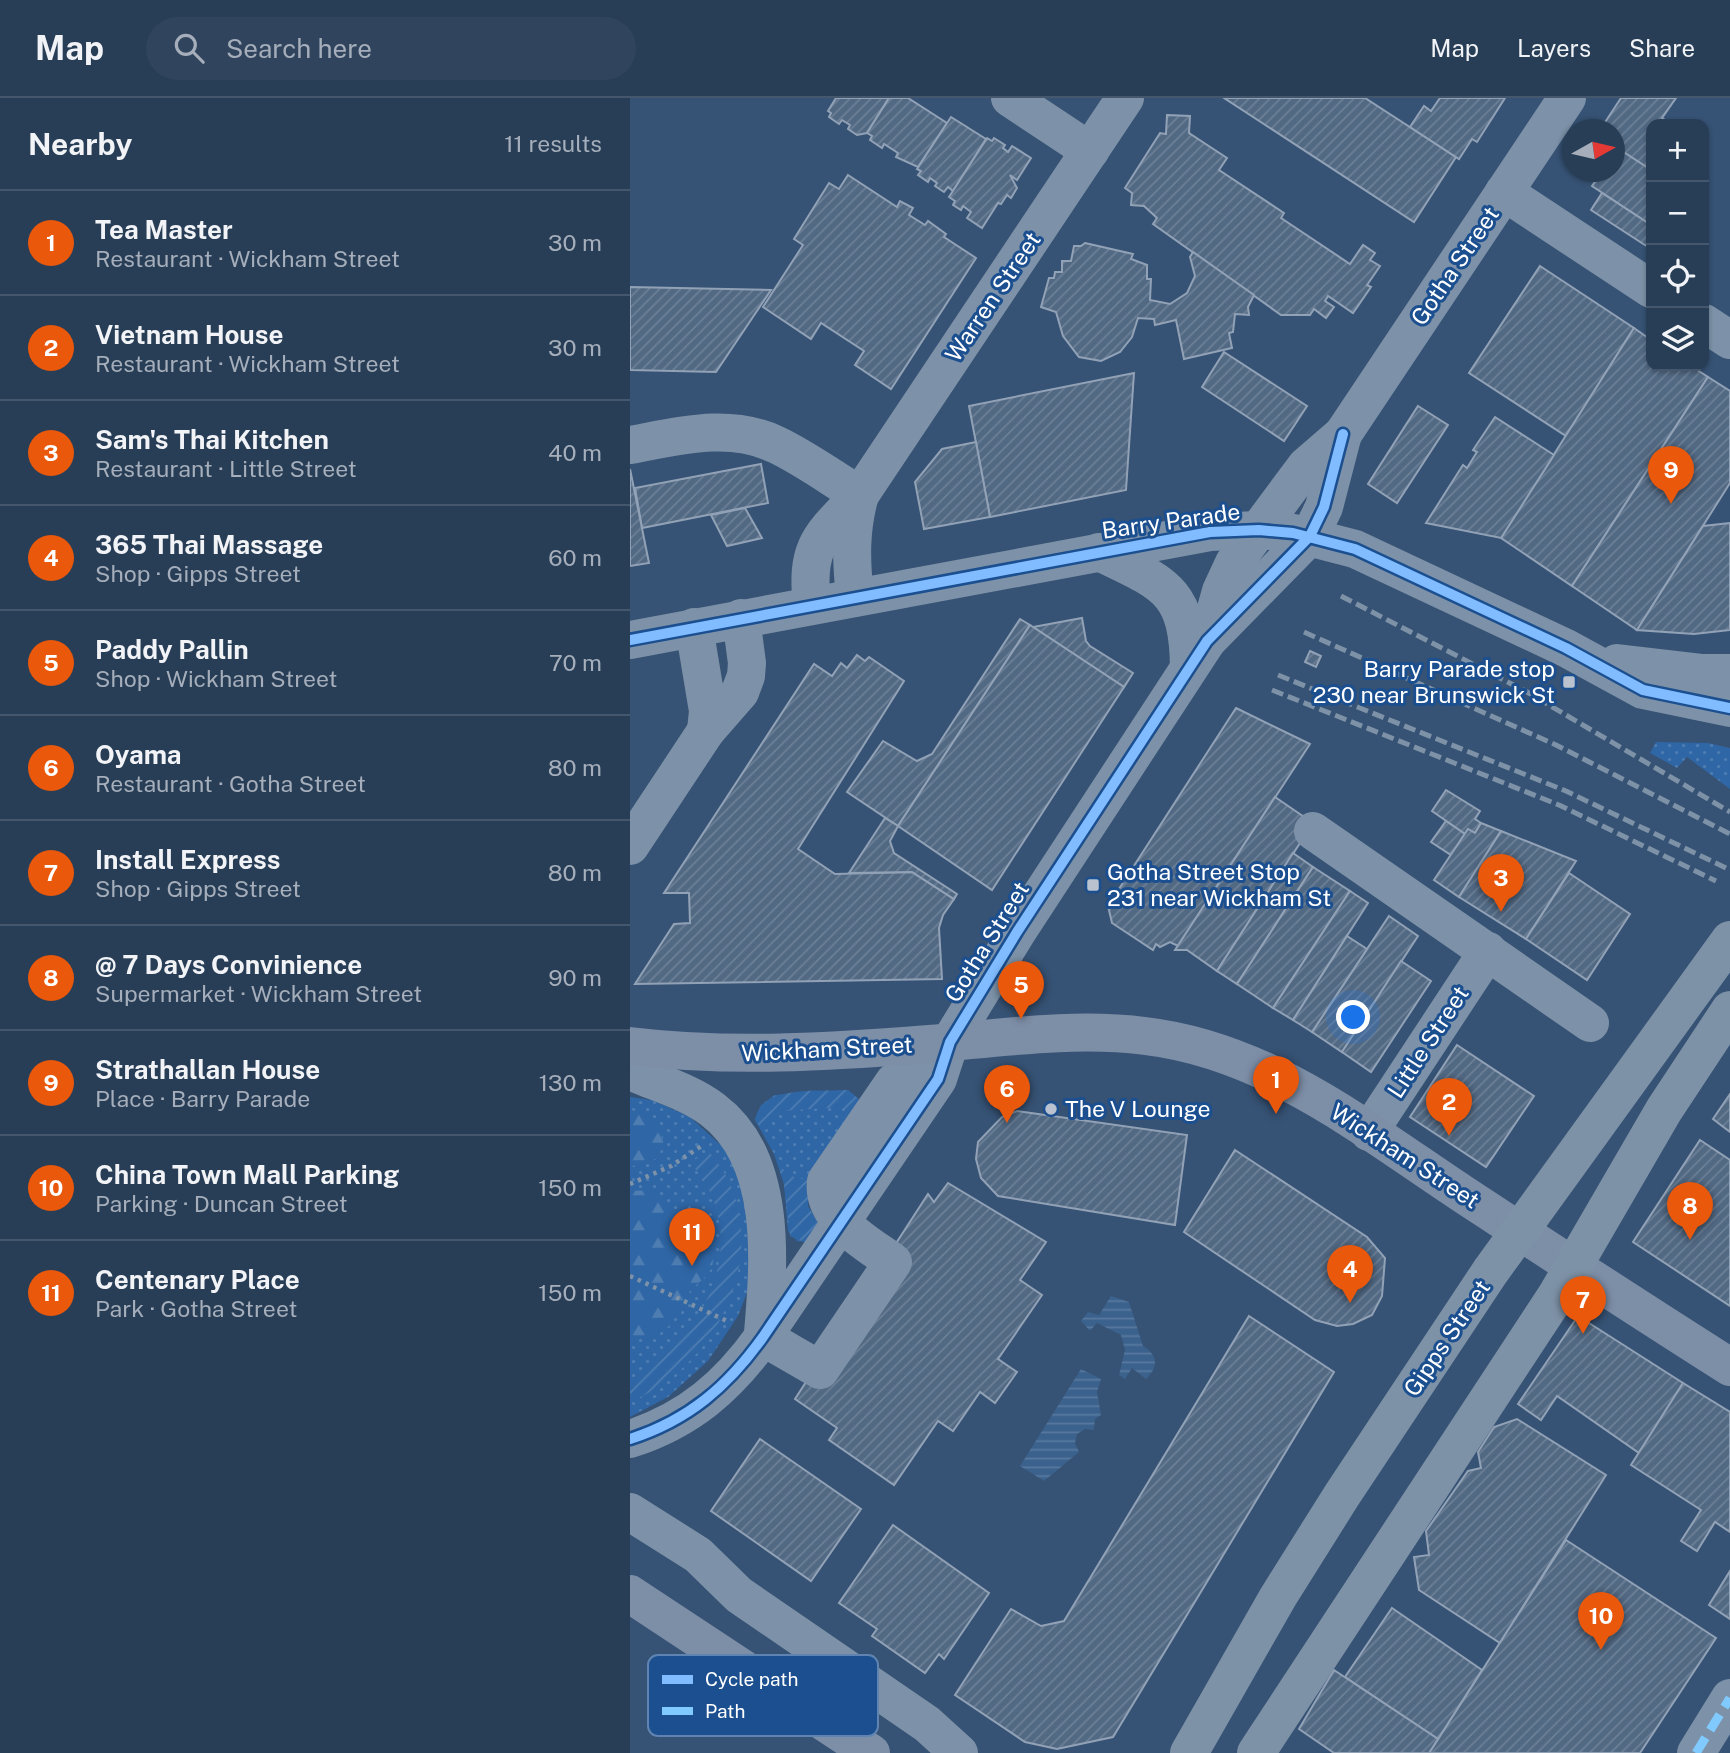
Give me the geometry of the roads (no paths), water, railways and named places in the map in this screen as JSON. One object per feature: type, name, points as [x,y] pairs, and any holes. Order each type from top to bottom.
[{"type":"highway","name":"Gipps Street","points":[[1189,1753],[1321,1527],[1521,1232],[1730,940]]},
{"type":"highway","points":[[1256,1753],[1573,1267],[1664,1110],[1730,1010]]},
{"type":"main road","name":"Wickham Street","points":[[630,1046],[712,1054],[862,1049],[1110,1033],[1179,1041],[1228,1053],[1269,1070],[1369,1132],[1730,1367]]},
{"type":"main road","points":[[630,1594],[722,1655]]},
{"type":"main road","points":[[845,1736],[871,1753]]},
{"type":"street","points":[[1010,98],[1090,151]]},
{"type":"street","name":"Warren Street","points":[[812,605],[810,563],[818,542],[860,495],[1125,98]]},
{"type":"street","name":"Gotha Street","points":[[1198,655],[1228,576],[1306,466],[1343,434],[1567,98]]},
{"type":"street","points":[[1504,192],[1646,286]]},
{"type":"street","points":[[1709,326],[1730,340]]},
{"type":"street","points":[[630,445],[692,434],[737,433],[778,446],[860,495]]},
{"type":"street","name":"Gotha Street","points":[[630,1439],[680,1418],[700,1406],[740,1369],[763,1337],[938,1079],[950,1042],[1017,932],[1198,655],[1310,536],[1324,507],[1343,434]]},
{"type":"street","name":"Warren Street","points":[[855,597],[851,552],[854,517],[860,495]]},
{"type":"street","name":"Barry Parade","points":[[630,640],[1210,532],[1259,530],[1310,536],[1381,559],[1581,657],[1643,691],[1730,708]]},
{"type":"street","points":[[1099,552],[1139,571],[1173,595],[1186,619],[1198,655]]},
{"type":"street","points":[[630,846],[706,731],[740,692],[746,676],[746,650],[741,618]]},
{"type":"street","points":[[694,627],[708,711],[706,731]]},
{"type":"street","name":"Barry Parade","points":[[1581,657],[1703,673],[1730,673]]},
{"type":"street","points":[[1313,831],[1590,1023]]},
{"type":"street","name":"Little Street","points":[[1369,1132],[1488,951]]},
{"type":"street","points":[[630,1071],[709,1107],[729,1127],[743,1147],[758,1183],[767,1220],[769,1256],[763,1337],[820,1370],[893,1262],[841,1221]]},
{"type":"street","points":[[630,1512],[698,1555],[739,1595],[826,1655]]},
{"type":"street","points":[[630,1542],[676,1572],[739,1595]]},
{"type":"street","points":[[878,1690],[927,1724],[959,1753]]},
{"type":"street","points":[[1696,1753],[1730,1698]]},
{"type":"railway","points":[[1341,596],[1527,692],[1730,812]]},
{"type":"railway","points":[[1304,632],[1556,745],[1730,834]]},
{"type":"railway","points":[[1278,675],[1566,791],[1726,868]]},
{"type":"railway","points":[[1272,690],[1559,805],[1716,881]]},
{"type":"place","name":"Strathallan House","points":[[1671,504]]},
{"type":"place","name":"Barry Parade stop 230 near Brunswick St","points":[[1569,682]]},
{"type":"place","name":"Gotha Street Stop 231 near Wickham St","points":[[1093,885]]},
{"type":"place","name":"Sam's Thai Kitchen","points":[[1501,912]]},
{"type":"place","name":"Paddy Pallin","points":[[1021,1019]]},
{"type":"place","name":"The V Lounge","points":[[1051,1109]]},
{"type":"place","name":"Tea Master","points":[[1276,1114]]},
{"type":"place","name":"Oyama","points":[[1007,1123]]},
{"type":"place","name":"Vietnam House","points":[[1449,1136]]},
{"type":"place","name":"@ 7 Days Convinience","points":[[1690,1240]]},
{"type":"place","name":"Centenary Place","points":[[692,1266]]},
{"type":"place","name":"365 Thai Massage","points":[[1350,1303]]},
{"type":"place","name":"Install Express","points":[[1583,1334]]},
{"type":"place","name":"China Town Mall Parking","points":[[1601,1650]]}]
